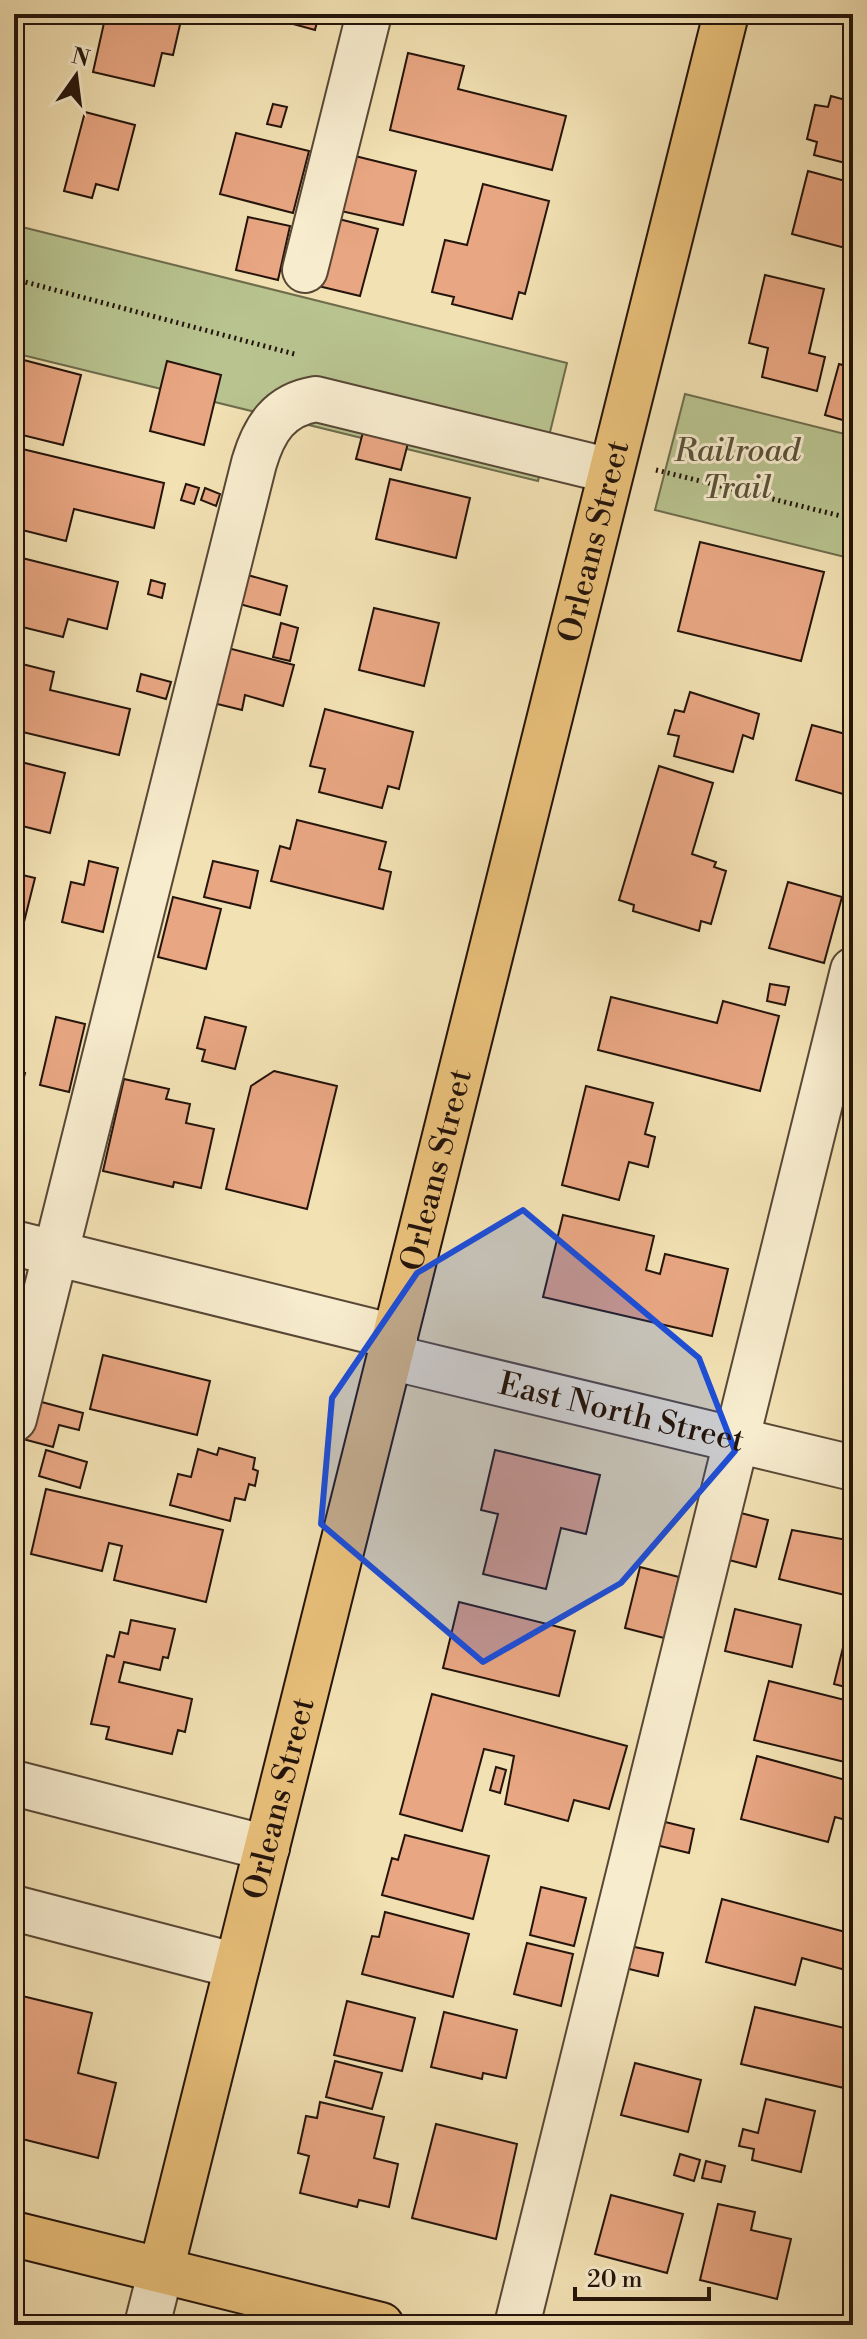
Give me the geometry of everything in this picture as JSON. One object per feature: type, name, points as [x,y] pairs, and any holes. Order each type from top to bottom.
[{"type":"main road","name":"Orleans Street","points":[[161,2270],[392,1347],[631,470],[726,14]]},
{"type":"main road","points":[[16,2233],[381,2325]]},
{"type":"street","points":[[305,270],[369,14]]},
{"type":"street","points":[[14,1419],[254,463],[270,424],[291,406],[316,399],[631,470]]},
{"type":"street","points":[[517,2325],[853,970]]},
{"type":"street","name":"East North Street","points":[[14,1243],[736,1440],[853,1468]]},
{"type":"street","points":[[14,1783],[267,1848]]},
{"type":"street","points":[[14,1908],[237,1966]]},
{"type":"street","name":"Orleans Street","points":[[147,2325],[161,2270]]},
{"type":"path","points":[[631,470],[853,519]]},
{"type":"highlighted area","points":[[523,1210],[699,1358],[735,1451],[621,1583],[483,1662],[321,1524],[332,1398],[417,1273]]},
{"type":"green space","points":[[14,225],[567,363],[538,481],[14,353]]},
{"type":"green space","name":"Railroad Trail","points":[[685,394],[853,436],[853,559],[655,510]]},
{"type":"building","points":[[106,14],[182,16],[173,55],[162,53],[154,86],[93,72]]},
{"type":"building","points":[[288,14],[319,14],[315,30],[286,22]]},
{"type":"building","points":[[408,53],[464,66],[458,89],[566,116],[552,170],[390,130]]},
{"type":"building","points":[[831,96],[853,102],[853,165],[814,155],[817,142],[807,139],[815,105],[828,107]]},
{"type":"building","points":[[273,104],[287,107],[281,127],[267,124]]},
{"type":"building","points":[[85,112],[135,125],[118,190],[96,184],[92,198],[64,191]]},
{"type":"building","points":[[236,133],[309,151],[293,213],[220,194]]},
{"type":"building","points":[[355,156],[416,171],[403,225],[341,211]]},
{"type":"building","points":[[808,171],[853,183],[853,250],[792,234]]},
{"type":"building","points":[[483,184],[549,201],[525,294],[519,292],[512,319],[452,304],[454,297],[432,292],[445,240],[467,245]]},
{"type":"building","points":[[248,217],[290,226],[278,280],[236,270]]},
{"type":"building","points":[[331,217],[378,229],[360,296],[314,285]]},
{"type":"building","points":[[765,275],[824,289],[809,353],[825,357],[817,391],[762,377],[768,348],[749,343]]},
{"type":"building","points":[[16,358],[81,375],[63,445],[14,433]]},
{"type":"building","points":[[167,361],[221,375],[204,445],[150,431]]},
{"type":"building","points":[[839,364],[853,368],[853,423],[825,415]]},
{"type":"building","points":[[363,432],[408,443],[401,470],[356,459]]},
{"type":"building","points":[[14,447],[164,483],[154,528],[74,509],[66,541],[14,528]]},
{"type":"building","points":[[390,479],[470,498],[456,558],[376,539]]},
{"type":"building","points":[[186,484],[199,488],[194,504],[181,500]]},
{"type":"building","points":[[205,488],[220,494],[216,506],[201,500]]},
{"type":"building","points":[[700,542],[824,572],[801,661],[678,631]]},
{"type":"building","points":[[14,556],[118,582],[107,629],[68,619],[63,637],[14,625]]},
{"type":"building","points":[[244,574],[287,586],[280,615],[236,603]]},
{"type":"building","points":[[151,580],[165,584],[162,598],[148,594]]},
{"type":"building","points":[[374,608],[439,623],[424,686],[359,670]]},
{"type":"building","points":[[281,623],[298,628],[290,661],[273,657]]},
{"type":"building","points":[[220,646],[294,665],[283,706],[245,695],[242,710],[205,701]]},
{"type":"building","points":[[14,662],[54,672],[50,690],[130,709],[119,755],[14,730]]},
{"type":"building","points":[[141,674],[171,682],[166,699],[137,691]]},
{"type":"building","points":[[690,692],[759,714],[753,739],[743,735],[733,772],[674,756],[679,736],[668,734],[675,710],[684,712]]},
{"type":"building","points":[[325,709],[413,732],[399,789],[388,786],[382,808],[319,792],[325,769],[310,766]]},
{"type":"building","points":[[812,725],[853,736],[853,797],[796,780]]},
{"type":"building","points":[[21,762],[65,773],[50,833],[14,824],[14,767],[19,769]]},
{"type":"building","points":[[659,766],[713,783],[692,854],[716,862],[714,867],[726,871],[711,924],[701,921],[699,931],[633,911],[634,905],[619,900]]},
{"type":"building","points":[[297,820],[386,842],[379,869],[391,872],[383,909],[271,881],[280,846],[290,849]]},
{"type":"building","points":[[89,861],[118,868],[103,932],[62,922],[71,882],[84,885]]},
{"type":"building","points":[[213,861],[258,871],[250,908],[204,897]]},
{"type":"building","points":[[14,873],[35,878],[24,922],[14,919]]},
{"type":"building","points":[[788,882],[842,897],[824,963],[769,948]]},
{"type":"building","points":[[173,897],[221,909],[206,969],[158,957]]},
{"type":"building","points":[[770,984],[789,987],[785,1005],[767,1001]]},
{"type":"building","points":[[611,997],[717,1023],[723,1001],[779,1016],[760,1091],[598,1050]]},
{"type":"building","points":[[56,1017],[85,1024],[69,1092],[40,1085]]},
{"type":"building","points":[[205,1017],[246,1027],[235,1069],[202,1061],[205,1050],[197,1048]]},
{"type":"building","points":[[14,1070],[25,1073],[14,1118]]},
{"type":"building","points":[[274,1071],[337,1086],[307,1209],[226,1189],[251,1086]]},
{"type":"building","points":[[124,1079],[169,1089],[166,1099],[190,1104],[186,1123],[214,1129],[201,1188],[174,1182],[173,1187],[103,1171]]},
{"type":"building","points":[[586,1086],[653,1103],[645,1134],[655,1137],[648,1167],[629,1162],[619,1200],[562,1185]]},
{"type":"building","points":[[563,1215],[654,1236],[646,1270],[660,1274],[665,1254],[728,1269],[712,1336],[543,1297]]},
{"type":"building","points":[[103,1355],[210,1381],[197,1435],[90,1409]]},
{"type":"building","points":[[34,1400],[83,1413],[79,1430],[59,1425],[53,1447],[23,1439]]},
{"type":"building","points":[[219,1448],[255,1458],[253,1469],[258,1471],[255,1486],[249,1484],[245,1500],[235,1498],[230,1521],[170,1505],[178,1474],[191,1477],[198,1449],[217,1455]]},
{"type":"building","points":[[46,1450],[87,1462],[80,1488],[39,1476]]},
{"type":"building","points":[[495,1450],[600,1475],[586,1534],[561,1528],[546,1589],[483,1574],[498,1514],[481,1510]]},
{"type":"building","points":[[46,1489],[223,1530],[206,1602],[114,1580],[122,1546],[109,1543],[102,1571],[31,1554]]},
{"type":"building","points":[[737,1512],[768,1520],[756,1567],[725,1559]]},
{"type":"building","points":[[792,1530],[853,1541],[853,1597],[779,1579]]},
{"type":"building","points":[[640,1567],[679,1577],[664,1638],[625,1628]]},
{"type":"building","points":[[459,1602],[575,1631],[559,1696],[443,1668]]},
{"type":"building","points":[[735,1609],[801,1625],[792,1667],[725,1651]]},
{"type":"building","points":[[131,1620],[175,1629],[168,1658],[163,1657],[160,1670],[124,1662],[119,1682],[192,1699],[185,1732],[178,1730],[172,1754],[106,1739],[109,1727],[91,1724],[107,1655],[114,1657],[120,1632],[128,1634]]},
{"type":"building","points":[[849,1623],[853,1623],[853,1689],[834,1684]]},
{"type":"building","points":[[769,1681],[853,1702],[853,1764],[754,1740]]},
{"type":"building","points":[[432,1694],[627,1746],[609,1809],[574,1800],[568,1821],[505,1804],[514,1756],[484,1749],[462,1831],[400,1814]]},
{"type":"building","points":[[757,1756],[853,1782],[853,1822],[835,1817],[828,1842],[741,1819]]},
{"type":"building","points":[[496,1767],[506,1770],[500,1793],[490,1790]]},
{"type":"building","points":[[661,1821],[694,1829],[689,1853],[656,1845]]},
{"type":"building","points":[[405,1835],[489,1856],[473,1919],[382,1895],[392,1858],[398,1860]]},
{"type":"building","points":[[541,1887],[586,1898],[574,1946],[530,1935]]},
{"type":"building","points":[[722,1899],[853,1934],[849,1971],[802,1958],[795,1985],[706,1962]]},
{"type":"building","points":[[385,1912],[469,1934],[453,1997],[362,1974],[372,1936],[379,1937]]},
{"type":"building","points":[[527,1943],[573,1954],[561,2006],[514,1994]]},
{"type":"building","points":[[630,1946],[663,1953],[658,1976],[625,1968]]},
{"type":"building","points":[[14,1994],[92,2013],[78,2073],[116,2083],[98,2158],[14,2137]]},
{"type":"building","points":[[347,2001],[415,2018],[402,2071],[334,2055]]},
{"type":"building","points":[[755,2007],[853,2030],[853,2051],[844,2088],[741,2064]]},
{"type":"building","points":[[444,2012],[517,2030],[506,2078],[483,2073],[482,2079],[431,2067]]},
{"type":"building","points":[[335,2061],[382,2073],[372,2109],[326,2097]]},
{"type":"building","points":[[635,2063],[701,2080],[688,2132],[621,2115]]},
{"type":"building","points":[[766,2099],[815,2111],[801,2172],[752,2160],[754,2149],[739,2146],[743,2129],[758,2133]]},
{"type":"building","points":[[320,2102],[384,2117],[374,2158],[398,2164],[389,2207],[359,2200],[357,2207],[300,2193],[309,2156],[298,2153],[306,2116],[317,2118]]},
{"type":"building","points":[[436,2124],[517,2144],[496,2239],[412,2218]]},
{"type":"building","points":[[680,2154],[700,2160],[694,2181],[674,2175]]},
{"type":"building","points":[[706,2161],[725,2166],[721,2182],[702,2178]]},
{"type":"building","points":[[611,2195],[683,2214],[667,2273],[595,2254]]},
{"type":"building","points":[[718,2204],[755,2212],[751,2230],[791,2239],[777,2299],[700,2280]]}]
